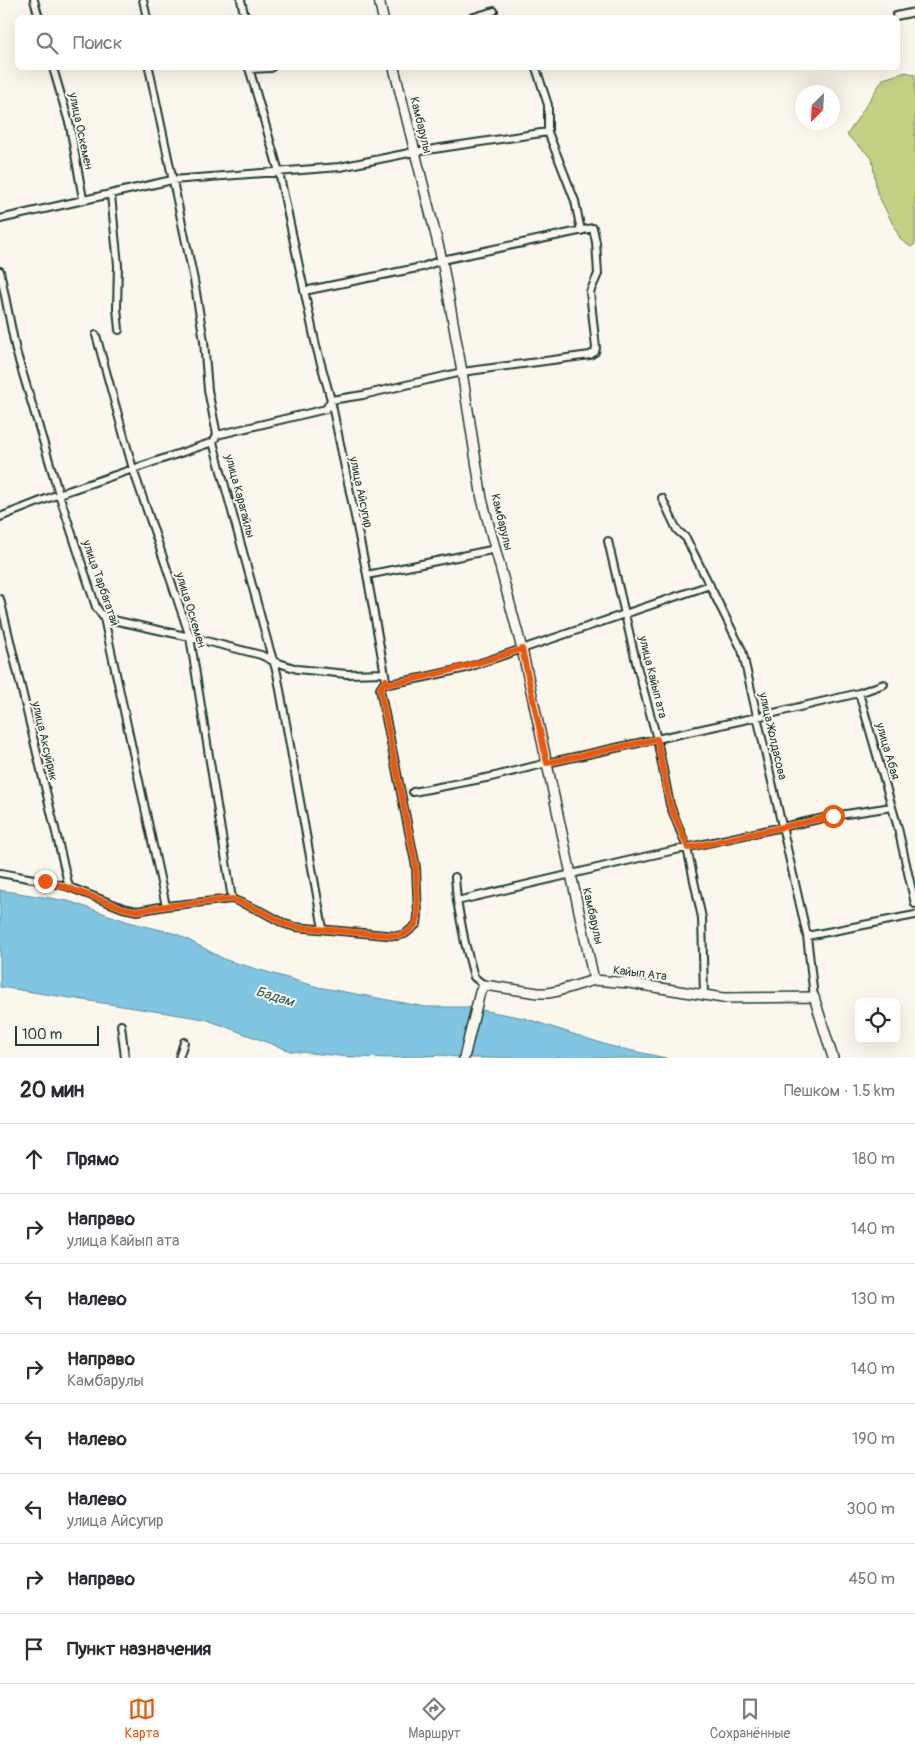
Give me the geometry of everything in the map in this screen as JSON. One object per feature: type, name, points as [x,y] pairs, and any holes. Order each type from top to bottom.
[{"type":"street","points":[[34,0],[38,15]]},
{"type":"street","points":[[143,0],[146,15]]},
{"type":"street","points":[[241,0],[244,15]]},
{"type":"street","points":[[379,0],[382,15]]},
{"type":"street","points":[[481,15],[494,11]]},
{"type":"street","points":[[900,15],[915,12]]},
{"type":"street","name":"улица Оскемен","points":[[54,70],[70,126],[83,199]]},
{"type":"street","points":[[149,70],[194,280],[204,341],[208,390],[217,435],[326,408],[331,400],[462,372],[590,355],[595,352],[596,348],[590,292],[598,274],[593,228],[442,260],[422,267],[304,291]]},
{"type":"street","name":"улица Айсугир","points":[[250,70],[279,172],[316,346],[331,400],[367,575],[385,676],[380,689],[416,867],[418,916],[416,924],[405,934],[397,936],[323,929]]},
{"type":"street","name":"Камбарулы","points":[[394,70],[442,260],[482,499],[522,649],[594,980]]},
{"type":"street","points":[[537,70],[548,105],[548,132],[575,201],[581,231]]},
{"type":"street","points":[[0,219],[172,180],[340,167],[414,152],[548,132]]},
{"type":"street","points":[[111,195],[118,265],[117,308],[119,330]]},
{"type":"street","name":"улица Тарбагатай","points":[[0,271],[16,351],[59,494],[96,607],[104,618],[166,906]]},
{"type":"street","name":"улица Оскемен","points":[[96,335],[133,469],[190,637],[232,899]]},
{"type":"street","name":"улица Карагайлы","points":[[217,435],[213,442],[277,673],[323,929]]},
{"type":"street","points":[[0,517],[59,494],[213,442]]},
{"type":"street","name":"улица Жолдасова","points":[[662,498],[677,530],[686,538],[742,650],[807,936],[814,997]]},
{"type":"street","name":"улица Кайып ата","points":[[608,541],[637,666],[657,739],[670,805],[688,848],[702,918],[704,995]]},
{"type":"street","points":[[367,575],[496,549]]},
{"type":"street","points":[[104,618],[261,655],[297,669],[385,676],[388,684],[466,668],[710,585]]},
{"type":"street","name":"улица Аксуйрик","points":[[0,599],[69,888]]},
{"type":"street","points":[[413,792],[491,777],[757,717],[884,684]]},
{"type":"street","name":"улица Абая","points":[[859,692],[892,806],[914,892],[915,904]]},
{"type":"street","points":[[457,901],[833,816],[892,806]]},
{"type":"street","points":[[0,873],[45,881],[137,911],[232,899],[285,924],[295,927],[323,929]]},
{"type":"street","points":[[455,877],[457,901],[474,977],[484,985],[480,992],[464,1058]]},
{"type":"street","points":[[807,936],[915,915]]},
{"type":"street","name":"Кайып Ата","points":[[484,985],[548,993],[594,980],[629,983],[723,998],[814,997]]},
{"type":"street","points":[[814,997],[833,1058]]},
{"type":"street","points":[[120,1025],[125,1058]]},
{"type":"street","points":[[179,1058],[184,1042]]},
{"type":"green space","points":[[906,72],[915,75],[915,244],[911,247],[901,240],[877,193],[872,158],[847,135],[883,79]]},
{"type":"water","name":"Бадам","points":[[0,890],[68,901],[129,922],[177,934],[226,960],[318,987],[426,1007],[466,1007],[524,1018],[610,1046],[666,1058],[465,1058],[441,1055],[398,1058],[350,1057],[290,1051],[205,1019],[0,987]]},
{"type":"route","points":[[45,881],[137,911],[232,899],[295,927],[397,936],[405,934],[416,924],[418,916],[416,867],[380,689],[386,680],[388,684],[466,668],[522,649],[547,763],[657,739],[670,805],[688,848],[833,816]]}]
